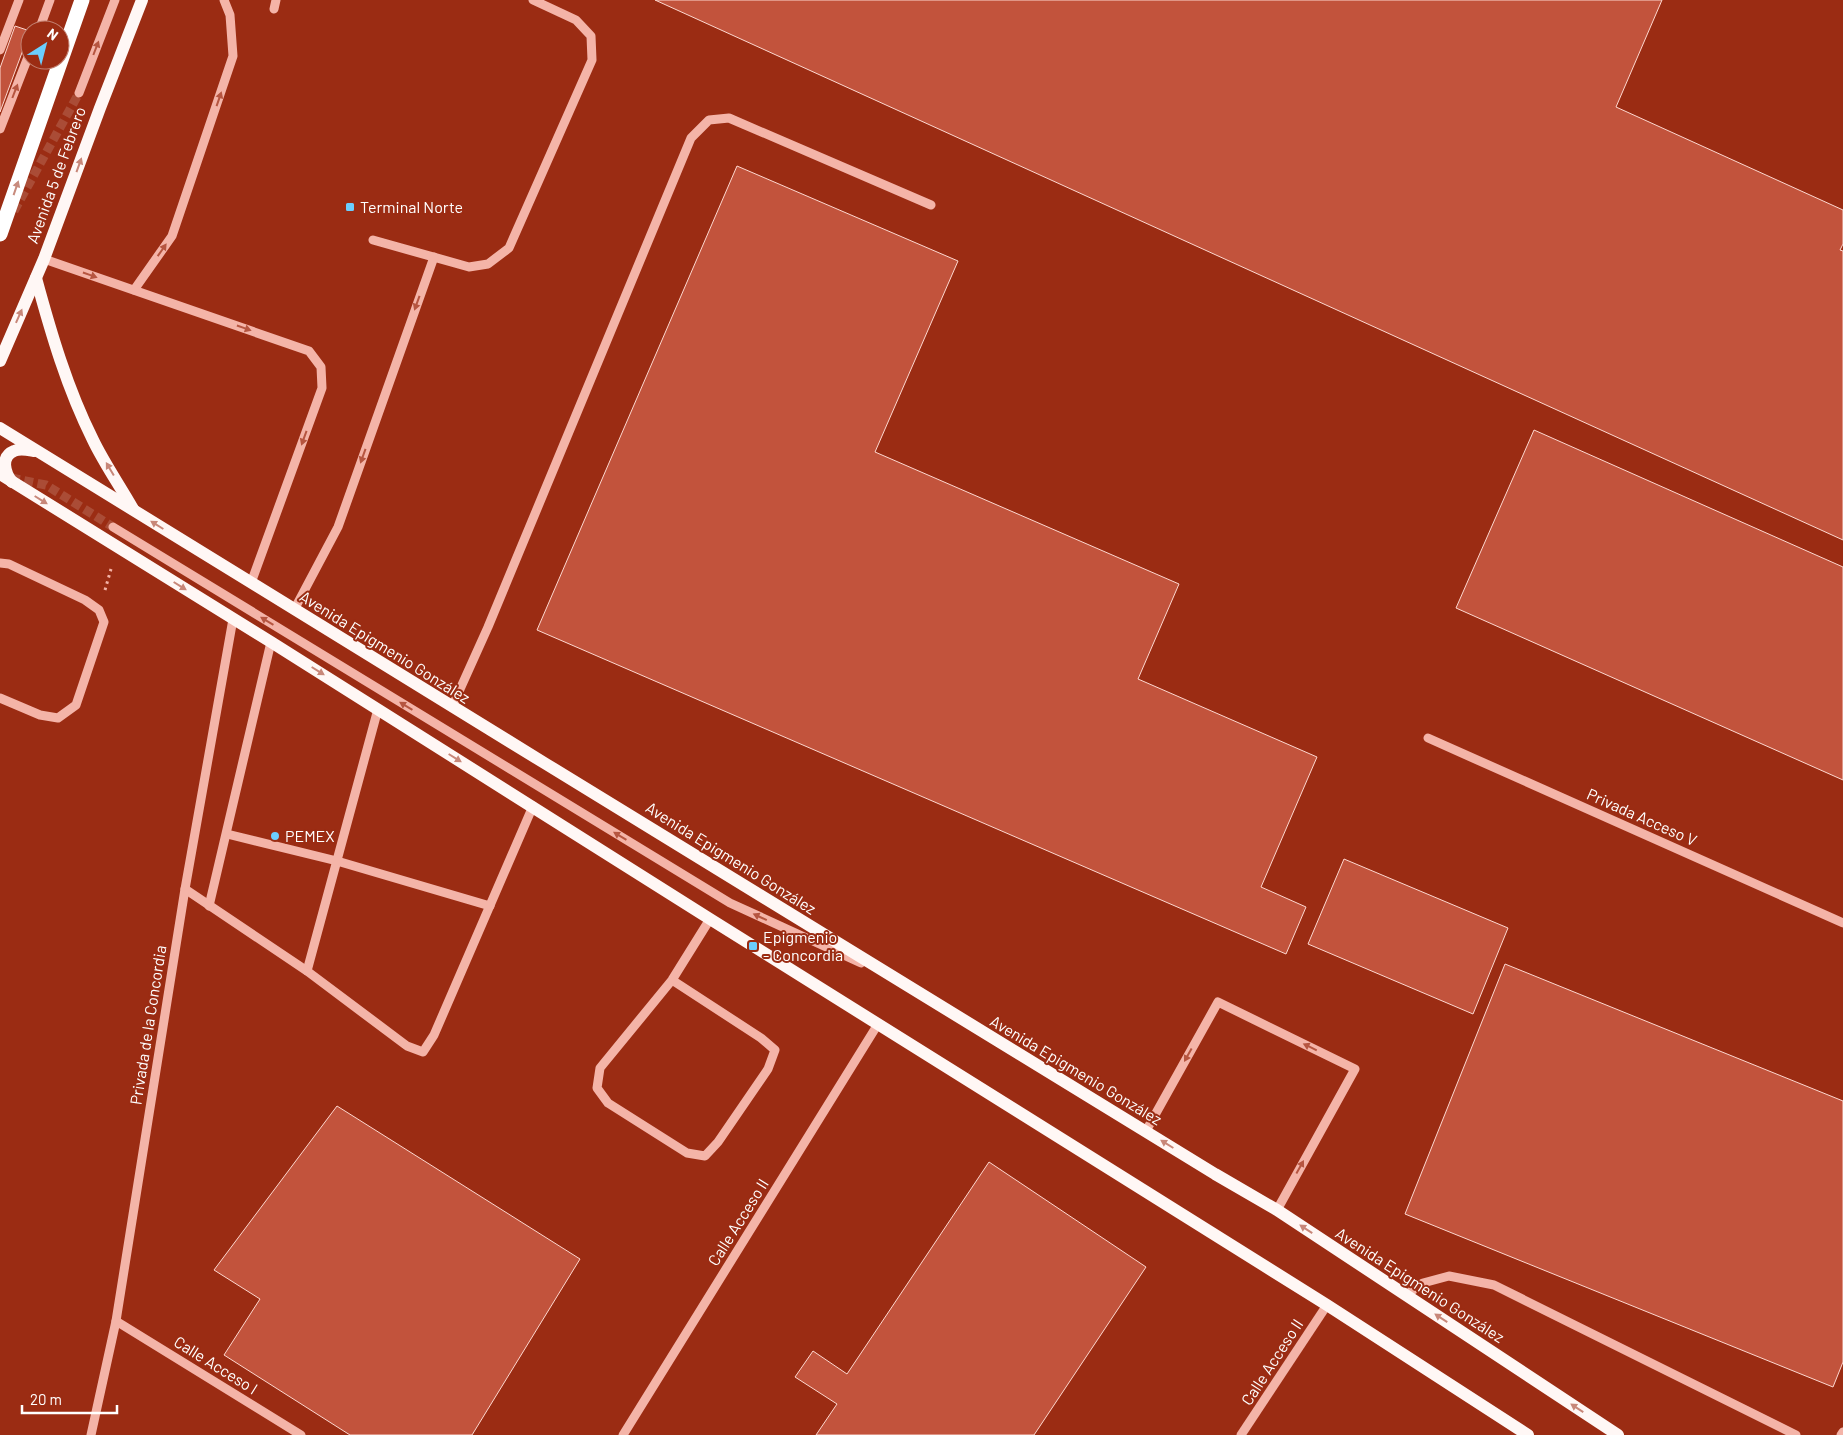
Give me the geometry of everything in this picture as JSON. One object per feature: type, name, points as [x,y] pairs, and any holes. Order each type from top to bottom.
[{"type":"highway","name":"Avenida 5 de Febrero","points":[[0,234],[82,0]]},
{"type":"main road","name":"Avenida 5 de Febrero","points":[[0,361],[44,259],[142,0]]},
{"type":"main road","points":[[36,278],[50,330],[68,383],[93,441],[135,511]]},
{"type":"main road","name":"Avenida Epigmenio González","points":[[0,428],[452,707],[1277,1210],[1618,1435]]},
{"type":"main road","points":[[13,482],[6,474],[4,465],[7,456],[14,451],[23,449],[37,451]]},
{"type":"main road","points":[[0,474],[233,618],[1327,1305],[1528,1435]]},
{"type":"street","points":[[0,50],[19,0]]},
{"type":"street","points":[[43,20],[50,0]]},
{"type":"street","points":[[79,93],[115,0]]},
{"type":"street","points":[[134,290],[172,236],[233,56],[230,15],[224,0]]},
{"type":"street","points":[[373,240],[468,267],[488,264],[510,248],[592,60],[591,36],[576,20],[533,0]]},
{"type":"street","points":[[0,130],[23,70]]},
{"type":"street","points":[[452,707],[488,627],[691,138],[709,120],[729,118],[931,205]]},
{"type":"street","points":[[294,610],[338,527],[434,257]]},
{"type":"street","points":[[44,259],[309,351],[320,367],[322,388],[252,583]]},
{"type":"street","points":[[113,528],[730,903],[900,981]]},
{"type":"street","points":[[0,563],[9,564],[85,600],[100,610],[104,622],[76,705],[58,718],[40,715],[0,698]]},
{"type":"street","name":"Privada de la Concordia","points":[[91,1435],[116,1321],[185,889],[233,618]]},
{"type":"street","points":[[210,906],[271,642]]},
{"type":"street","points":[[307,970],[378,710]]},
{"type":"street","name":"Privada Acceso V","points":[[1428,738],[1843,923]]},
{"type":"street","points":[[185,889],[307,970],[407,1046],[423,1052],[434,1035],[533,806]]},
{"type":"street","points":[[226,834],[337,861],[490,906]]},
{"type":"street","points":[[672,980],[761,1038],[775,1050],[768,1070],[718,1142],[705,1156],[687,1153],[608,1103],[597,1088],[600,1068],[672,980],[710,919]]},
{"type":"street","points":[[1146,1131],[1218,1002],[1355,1069],[1277,1210]]},
{"type":"street","name":"Calle Acceso II","points":[[623,1435],[878,1024]]},
{"type":"street","points":[[1406,1295],[1423,1283],[1449,1276],[1494,1285],[1796,1435]]},
{"type":"street","name":"Calle Acceso II","points":[[1241,1435],[1327,1305]]},
{"type":"street","name":"Calle Acceso I","points":[[116,1321],[301,1435]]},
{"type":"path","points":[[100,610],[117,547]]},
{"type":"building","points":[[655,0],[1662,0],[1616,107],[1843,210],[1843,244],[1840,250],[1843,251],[1843,540]]},
{"type":"building","points":[[15,26],[20,28],[20,58],[0,112],[0,68]]},
{"type":"building","points":[[737,166],[958,261],[875,452],[1179,584],[1138,679],[1317,757],[1261,887],[1306,907],[1286,954],[537,630]]},
{"type":"building","points":[[1534,430],[1843,567],[1843,780],[1456,608]]},
{"type":"building","points":[[1344,859],[1508,928],[1473,1014],[1308,944]]},
{"type":"building","points":[[1505,964],[1843,1101],[1843,1362],[1833,1387],[1405,1214]]},
{"type":"building","points":[[337,1106],[580,1259],[472,1435],[350,1435],[224,1355],[260,1299],[214,1270]]},
{"type":"building","points":[[989,1162],[1146,1267],[1034,1435],[816,1435],[837,1404],[795,1377],[813,1351],[847,1374]]},
{"type":"tunnel","points":[[14,211],[79,93]]},
{"type":"tunnel","points":[[11,478],[46,485],[113,527]]},
{"type":"place","name":"Terminal Norte","points":[[350,207]]},
{"type":"place","name":"PEMEX","points":[[275,836]]},
{"type":"place","name":"Epigmenio - Concordia","points":[[753,946]]}]
